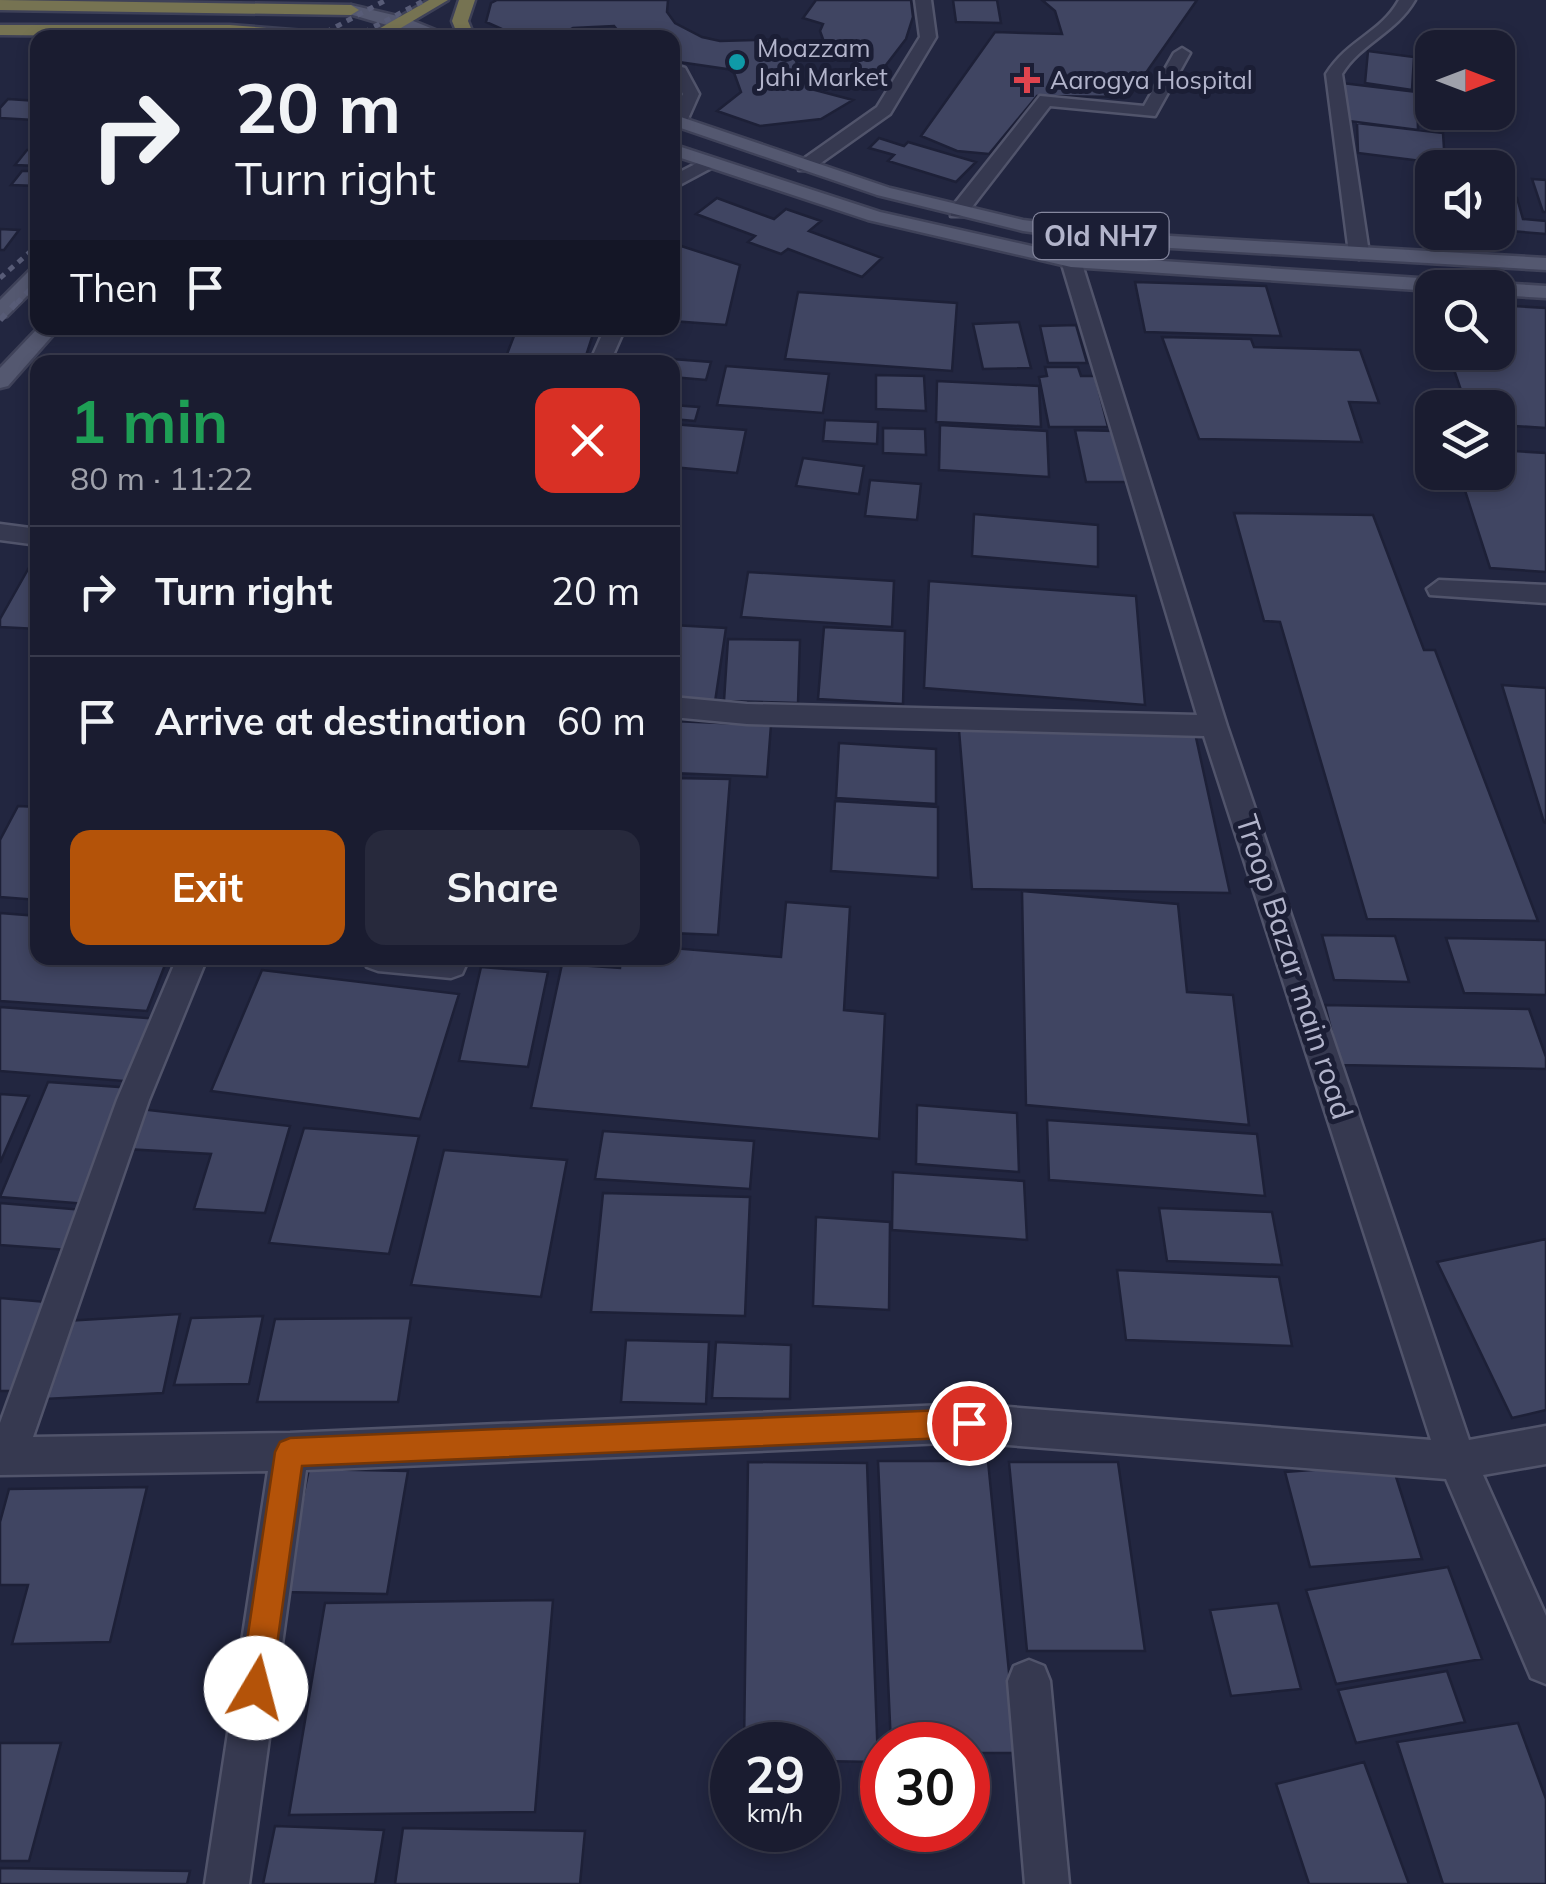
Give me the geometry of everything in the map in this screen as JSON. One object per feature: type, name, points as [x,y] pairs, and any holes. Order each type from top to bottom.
[{"type":"highway","points":[[184,6],[220,0]]},
{"type":"highway","points":[[317,30],[370,0]]},
{"type":"highway","points":[[385,30],[440,0]]},
{"type":"highway","points":[[464,30],[460,21],[467,0]]},
{"type":"highway","points":[[0,5],[147,3],[350,10]]},
{"type":"highway","points":[[0,30],[30,31]]},
{"type":"main road","points":[[350,10],[425,30]]},
{"type":"main road","name":"Old NH7","points":[[680,122],[804,166],[1072,247],[1359,253],[1546,264]]},
{"type":"main road","name":"Old NH7","points":[[680,152],[875,216],[1072,247],[1415,281]]},
{"type":"main road","points":[[0,312],[30,280]]},
{"type":"main road","points":[[1515,290],[1546,292]]},
{"type":"main road","points":[[0,380],[42,335]]},
{"type":"street","points":[[804,166],[884,110],[928,36],[923,0]]},
{"type":"street","points":[[1359,253],[1334,74],[1355,46],[1384,32],[1396,20],[1408,0]]},
{"type":"street","points":[[958,212],[1046,100],[1149,112],[1182,53]]},
{"type":"street","points":[[680,73],[690,94],[680,111]]},
{"type":"street","points":[[680,179],[708,162]]},
{"type":"street","name":"Troop Bazar main road","points":[[1072,247],[1214,726],[1457,1460],[1546,1662]]},
{"type":"street","points":[[0,532],[30,536]]},
{"type":"street","points":[[1439,589],[1546,594]]},
{"type":"street","points":[[680,708],[747,714],[1214,726]]},
{"type":"street","points":[[189,965],[133,1100],[4,1456],[290,1452],[969,1423],[1457,1460],[1546,1444]]},
{"type":"street","points":[[227,1884],[290,1452]]},
{"type":"street","points":[[1028,1682],[1047,1884]]},
{"type":"building","name":"Moazzam Jahi Market","points":[[668,0],[667,12],[675,23],[702,37],[720,41],[787,39],[807,88],[853,100],[821,119],[760,126],[717,111],[741,92],[733,70],[680,62],[680,30],[617,30],[614,26],[504,30],[486,22],[491,3]]},
{"type":"building","name":"Moazzam Jahi Market","points":[[816,0],[911,0],[913,17],[906,39],[876,78],[850,72],[859,56],[824,42],[820,31],[823,24],[803,18]]},
{"type":"building","points":[[953,0],[997,0],[1001,23],[956,22]]},
{"type":"building","points":[[1042,0],[1197,0],[1129,97],[1037,96],[989,154],[957,151],[921,136],[995,32],[1062,34],[1055,11]]},
{"type":"building","points":[[1368,51],[1414,57],[1412,90],[1365,83]]},
{"type":"building","points":[[1342,83],[1415,92],[1415,130],[1341,120]]},
{"type":"building","points":[[8,99],[30,100],[30,120],[0,118],[0,108]]},
{"type":"building","points":[[1357,123],[1443,133],[1444,150],[1415,150],[1415,160],[1358,153]]},
{"type":"building","points":[[879,138],[904,146],[908,142],[976,162],[956,182],[888,161],[894,155],[869,148]]},
{"type":"building","points":[[27,150],[30,150],[30,166],[15,165]]},
{"type":"building","points":[[22,171],[30,171],[30,186],[11,185]]},
{"type":"building","points":[[1532,179],[1546,180],[1546,212],[1543,212]]},
{"type":"building","points":[[717,198],[774,219],[786,209],[821,221],[809,231],[882,258],[862,277],[788,249],[781,254],[748,242],[755,236],[696,214]]},
{"type":"building","points":[[1515,198],[1523,219],[1546,221],[1546,234],[1515,231]]},
{"type":"building","points":[[0,229],[19,230],[4,250],[0,250]]},
{"type":"building","points":[[680,246],[740,265],[726,325],[680,322]]},
{"type":"building","points":[[1135,282],[1266,286],[1281,336],[1145,332]]},
{"type":"building","points":[[798,292],[957,303],[952,371],[785,359]]},
{"type":"building","points":[[1515,306],[1546,308],[1546,428],[1515,426],[1515,390],[1461,390],[1454,370],[1515,370]]},
{"type":"building","points":[[1019,322],[1031,368],[983,369],[973,324]]},
{"type":"building","points":[[1076,325],[1087,363],[1048,363],[1040,326]]},
{"type":"building","points":[[514,335],[593,335],[586,355],[507,355]]},
{"type":"building","points":[[1162,337],[1251,339],[1254,347],[1360,350],[1379,403],[1349,402],[1362,442],[1199,439]]},
{"type":"building","points":[[680,360],[711,362],[706,380],[680,378]]},
{"type":"building","points":[[726,366],[829,374],[823,413],[717,405]]},
{"type":"building","points":[[1045,367],[1078,367],[1081,376],[1095,376],[1108,427],[1049,427],[1039,377],[1047,376]]},
{"type":"building","points":[[876,375],[924,376],[926,411],[876,409]]},
{"type":"building","points":[[937,381],[1039,386],[1041,427],[936,422]]},
{"type":"building","points":[[680,406],[699,407],[695,421],[680,420]]},
{"type":"building","points":[[825,420],[878,422],[877,444],[823,441]]},
{"type":"building","points":[[680,425],[746,430],[737,473],[680,468]]},
{"type":"building","points":[[940,425],[1047,431],[1049,477],[939,470]]},
{"type":"building","points":[[883,428],[925,429],[926,455],[883,453]]},
{"type":"building","points":[[1075,430],[1115,431],[1127,482],[1086,482]]},
{"type":"building","points":[[1515,451],[1546,453],[1546,572],[1490,568],[1465,490],[1515,490]]},
{"type":"building","points":[[803,458],[864,466],[859,494],[796,486]]},
{"type":"building","points":[[870,480],[921,484],[917,520],[865,516]]},
{"type":"building","points":[[1234,513],[1373,515],[1424,650],[1435,650],[1538,921],[1367,919],[1280,622],[1264,621]]},
{"type":"building","points":[[974,514],[1098,525],[1098,567],[972,556]]},
{"type":"building","points":[[30,566],[30,629],[0,627],[0,619]]},
{"type":"building","points":[[748,572],[894,581],[892,627],[741,617]]},
{"type":"building","points":[[929,581],[1136,596],[1145,705],[924,688]]},
{"type":"building","points":[[680,625],[726,628],[715,702],[680,700]]},
{"type":"building","points":[[824,627],[905,631],[903,704],[818,699]]},
{"type":"building","points":[[728,639],[800,640],[798,703],[724,701]]},
{"type":"building","points":[[1502,685],[1546,688],[1546,823],[1544,822]]},
{"type":"building","points":[[680,721],[771,725],[767,777],[680,773]]},
{"type":"building","points":[[959,730],[1195,733],[1230,893],[972,889]]},
{"type":"building","points":[[839,743],[936,749],[936,804],[836,798]]},
{"type":"building","points":[[680,778],[730,779],[718,935],[680,933]]},
{"type":"building","points":[[835,801],[938,807],[938,878],[831,871]]},
{"type":"building","points":[[18,806],[30,807],[30,899],[0,897],[0,840]]},
{"type":"building","points":[[1022,891],[1178,904],[1187,992],[1233,995],[1249,1125],[1026,1105]]},
{"type":"building","points":[[786,902],[850,907],[844,1010],[885,1014],[879,1139],[531,1108],[562,965],[680,965],[680,949],[781,957]]},
{"type":"building","points":[[0,913],[30,915],[30,965],[165,965],[147,1011],[0,1001]]},
{"type":"building","points":[[1322,935],[1395,936],[1409,982],[1334,980]]},
{"type":"building","points":[[1446,938],[1546,940],[1546,995],[1464,993]]},
{"type":"building","points":[[481,967],[548,972],[528,1067],[459,1061]]},
{"type":"building","points":[[262,970],[459,994],[420,1119],[211,1091]]},
{"type":"building","points":[[1325,1005],[1529,1009],[1546,1057],[1546,1069],[1340,1065]]},
{"type":"building","points":[[0,1007],[160,1019],[136,1082],[0,1071]]},
{"type":"building","points":[[48,1082],[133,1088],[87,1204],[0,1197]]},
{"type":"building","points":[[0,1094],[29,1096],[0,1163]]},
{"type":"building","points":[[917,1105],[1017,1113],[1019,1172],[916,1164]]},
{"type":"building","points":[[140,1109],[290,1126],[265,1213],[194,1209],[211,1154],[126,1149]]},
{"type":"building","points":[[1047,1120],[1257,1134],[1265,1196],[1049,1180]]},
{"type":"building","points":[[304,1128],[419,1136],[389,1254],[269,1243]]},
{"type":"building","points":[[603,1131],[754,1141],[750,1189],[595,1179]]},
{"type":"building","points":[[444,1150],[567,1160],[541,1297],[411,1285]]},
{"type":"building","points":[[893,1172],[1024,1181],[1027,1240],[892,1230]]},
{"type":"building","points":[[603,1193],[750,1197],[745,1316],[591,1312]]},
{"type":"building","points":[[0,1203],[84,1210],[68,1250],[0,1245]]},
{"type":"building","points":[[1159,1208],[1272,1212],[1282,1265],[1167,1261]]},
{"type":"building","points":[[816,1217],[890,1222],[889,1310],[813,1306]]},
{"type":"building","points":[[1546,1239],[1546,1410],[1512,1418],[1437,1262]]},
{"type":"building","points":[[1117,1270],[1279,1277],[1292,1346],[1126,1340]]},
{"type":"building","points":[[0,1298],[47,1302],[13,1391],[0,1391]]},
{"type":"building","points":[[180,1314],[163,1393],[44,1399],[65,1321]]},
{"type":"building","points":[[263,1316],[249,1384],[174,1385],[191,1318]]},
{"type":"building","points":[[411,1318],[398,1402],[257,1402],[275,1319]]},
{"type":"building","points":[[626,1340],[709,1342],[706,1404],[621,1402]]},
{"type":"building","points":[[716,1342],[791,1345],[790,1399],[712,1398]]},
{"type":"building","points":[[878,1461],[988,1461],[1017,1753],[990,1753],[990,1722],[890,1722]]},
{"type":"building","points":[[748,1462],[867,1463],[877,1722],[860,1722],[860,1762],[840,1761],[840,1722],[744,1722]]},
{"type":"building","points":[[1009,1462],[1118,1462],[1145,1651],[1027,1651]]},
{"type":"building","points":[[1392,1464],[1422,1559],[1310,1567],[1285,1472]]},
{"type":"building","points":[[309,1469],[408,1471],[387,1594],[283,1592]]},
{"type":"building","points":[[147,1487],[110,1642],[12,1644],[28,1585],[0,1585],[0,1522],[9,1489]]},
{"type":"building","points":[[1448,1567],[1482,1659],[1336,1684],[1306,1590]]},
{"type":"building","points":[[553,1600],[535,1812],[289,1815],[325,1603]]},
{"type":"building","points":[[1278,1603],[1301,1689],[1231,1696],[1210,1610]]},
{"type":"building","points":[[1447,1671],[1465,1722],[1356,1743],[1338,1690]]},
{"type":"building","points":[[1518,1723],[1546,1799],[1546,1884],[1443,1884],[1397,1742]]},
{"type":"building","points":[[0,1743],[61,1743],[29,1861],[0,1861]]},
{"type":"building","points":[[1364,1762],[1409,1884],[1309,1884],[1276,1784]]},
{"type":"building","points":[[275,1826],[384,1830],[375,1884],[263,1884]]},
{"type":"building","points":[[403,1828],[585,1831],[580,1884],[395,1884]]},
{"type":"building","points":[[0,1868],[190,1871],[187,1884],[0,1884]]},
{"type":"railway","points":[[330,30],[386,0]]},
{"type":"railway","points":[[368,30],[425,0]]},
{"type":"railway","points":[[0,278],[30,252]]},
{"type":"railway","points":[[17,303],[30,289]]},
{"type":"railway","points":[[0,320],[19,300]]},
{"type":"place","name":"Moazzam Jahi Market","points":[[737,62]]},
{"type":"place","name":"Aarogya Hospital","points":[[1027,80]]},
{"type":"route","points":[[256,1688],[290,1452],[969,1423]]}]
